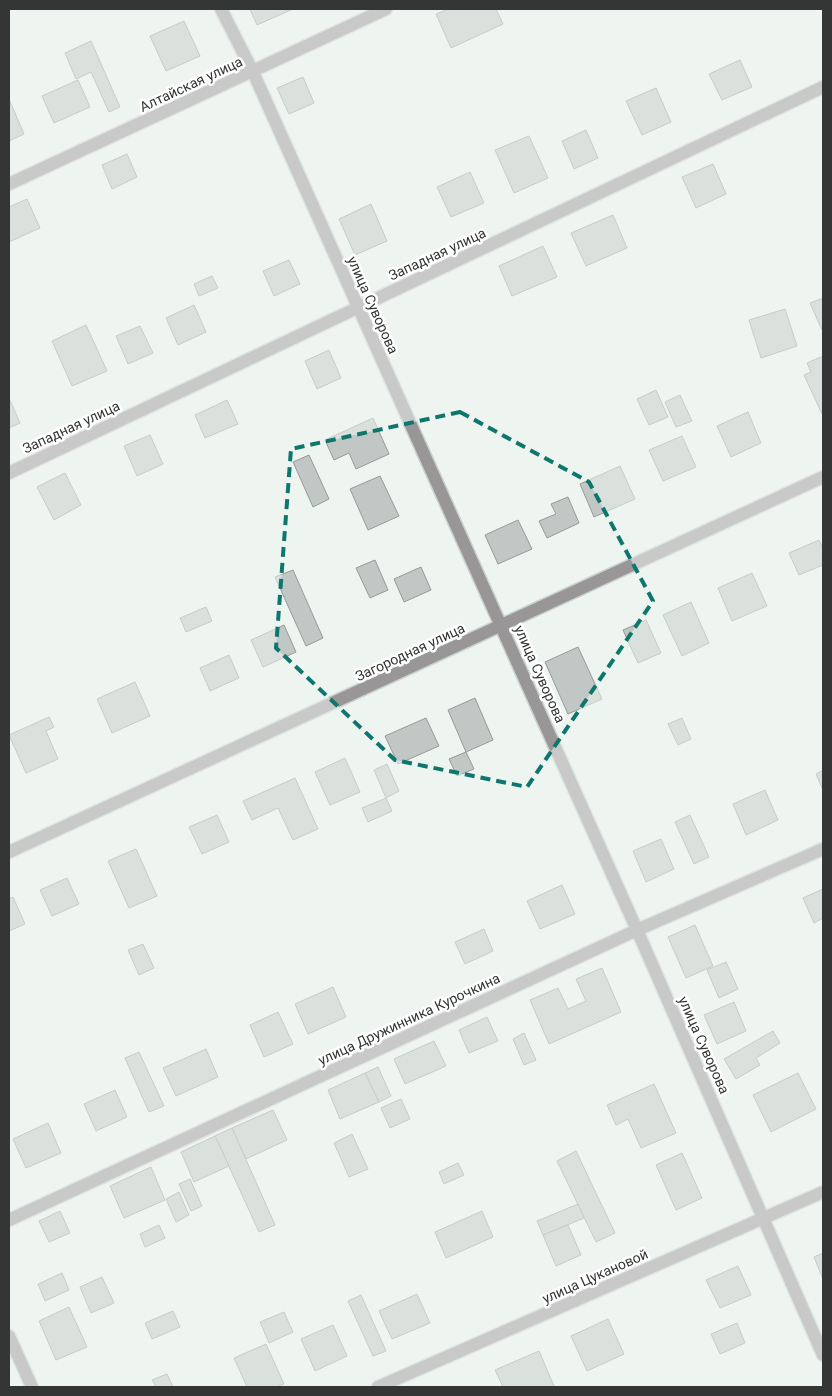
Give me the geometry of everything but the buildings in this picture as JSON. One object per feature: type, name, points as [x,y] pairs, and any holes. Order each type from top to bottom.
[{"type":"street","name":"улица Суворова","points":[[221,9],[252,72],[502,626],[823,1355]]},
{"type":"street","name":"Алтайская улица","points":[[9,184],[386,9]]},
{"type":"street","name":"Западная улица","points":[[9,473],[823,87]]},
{"type":"street","name":"Загородная улица","points":[[9,852],[823,477]]},
{"type":"street","name":"улица Дружинника Курочкина","points":[[9,1220],[637,930],[823,849]]},
{"type":"street","name":"улица Цукановой","points":[[378,1387],[823,1192]]},
{"type":"street","points":[[9,1336],[32,1387]]},
{"type":"highlighted area","points":[[460,412],[589,482],[653,601],[527,787],[395,760],[276,648],[291,449]]}]
